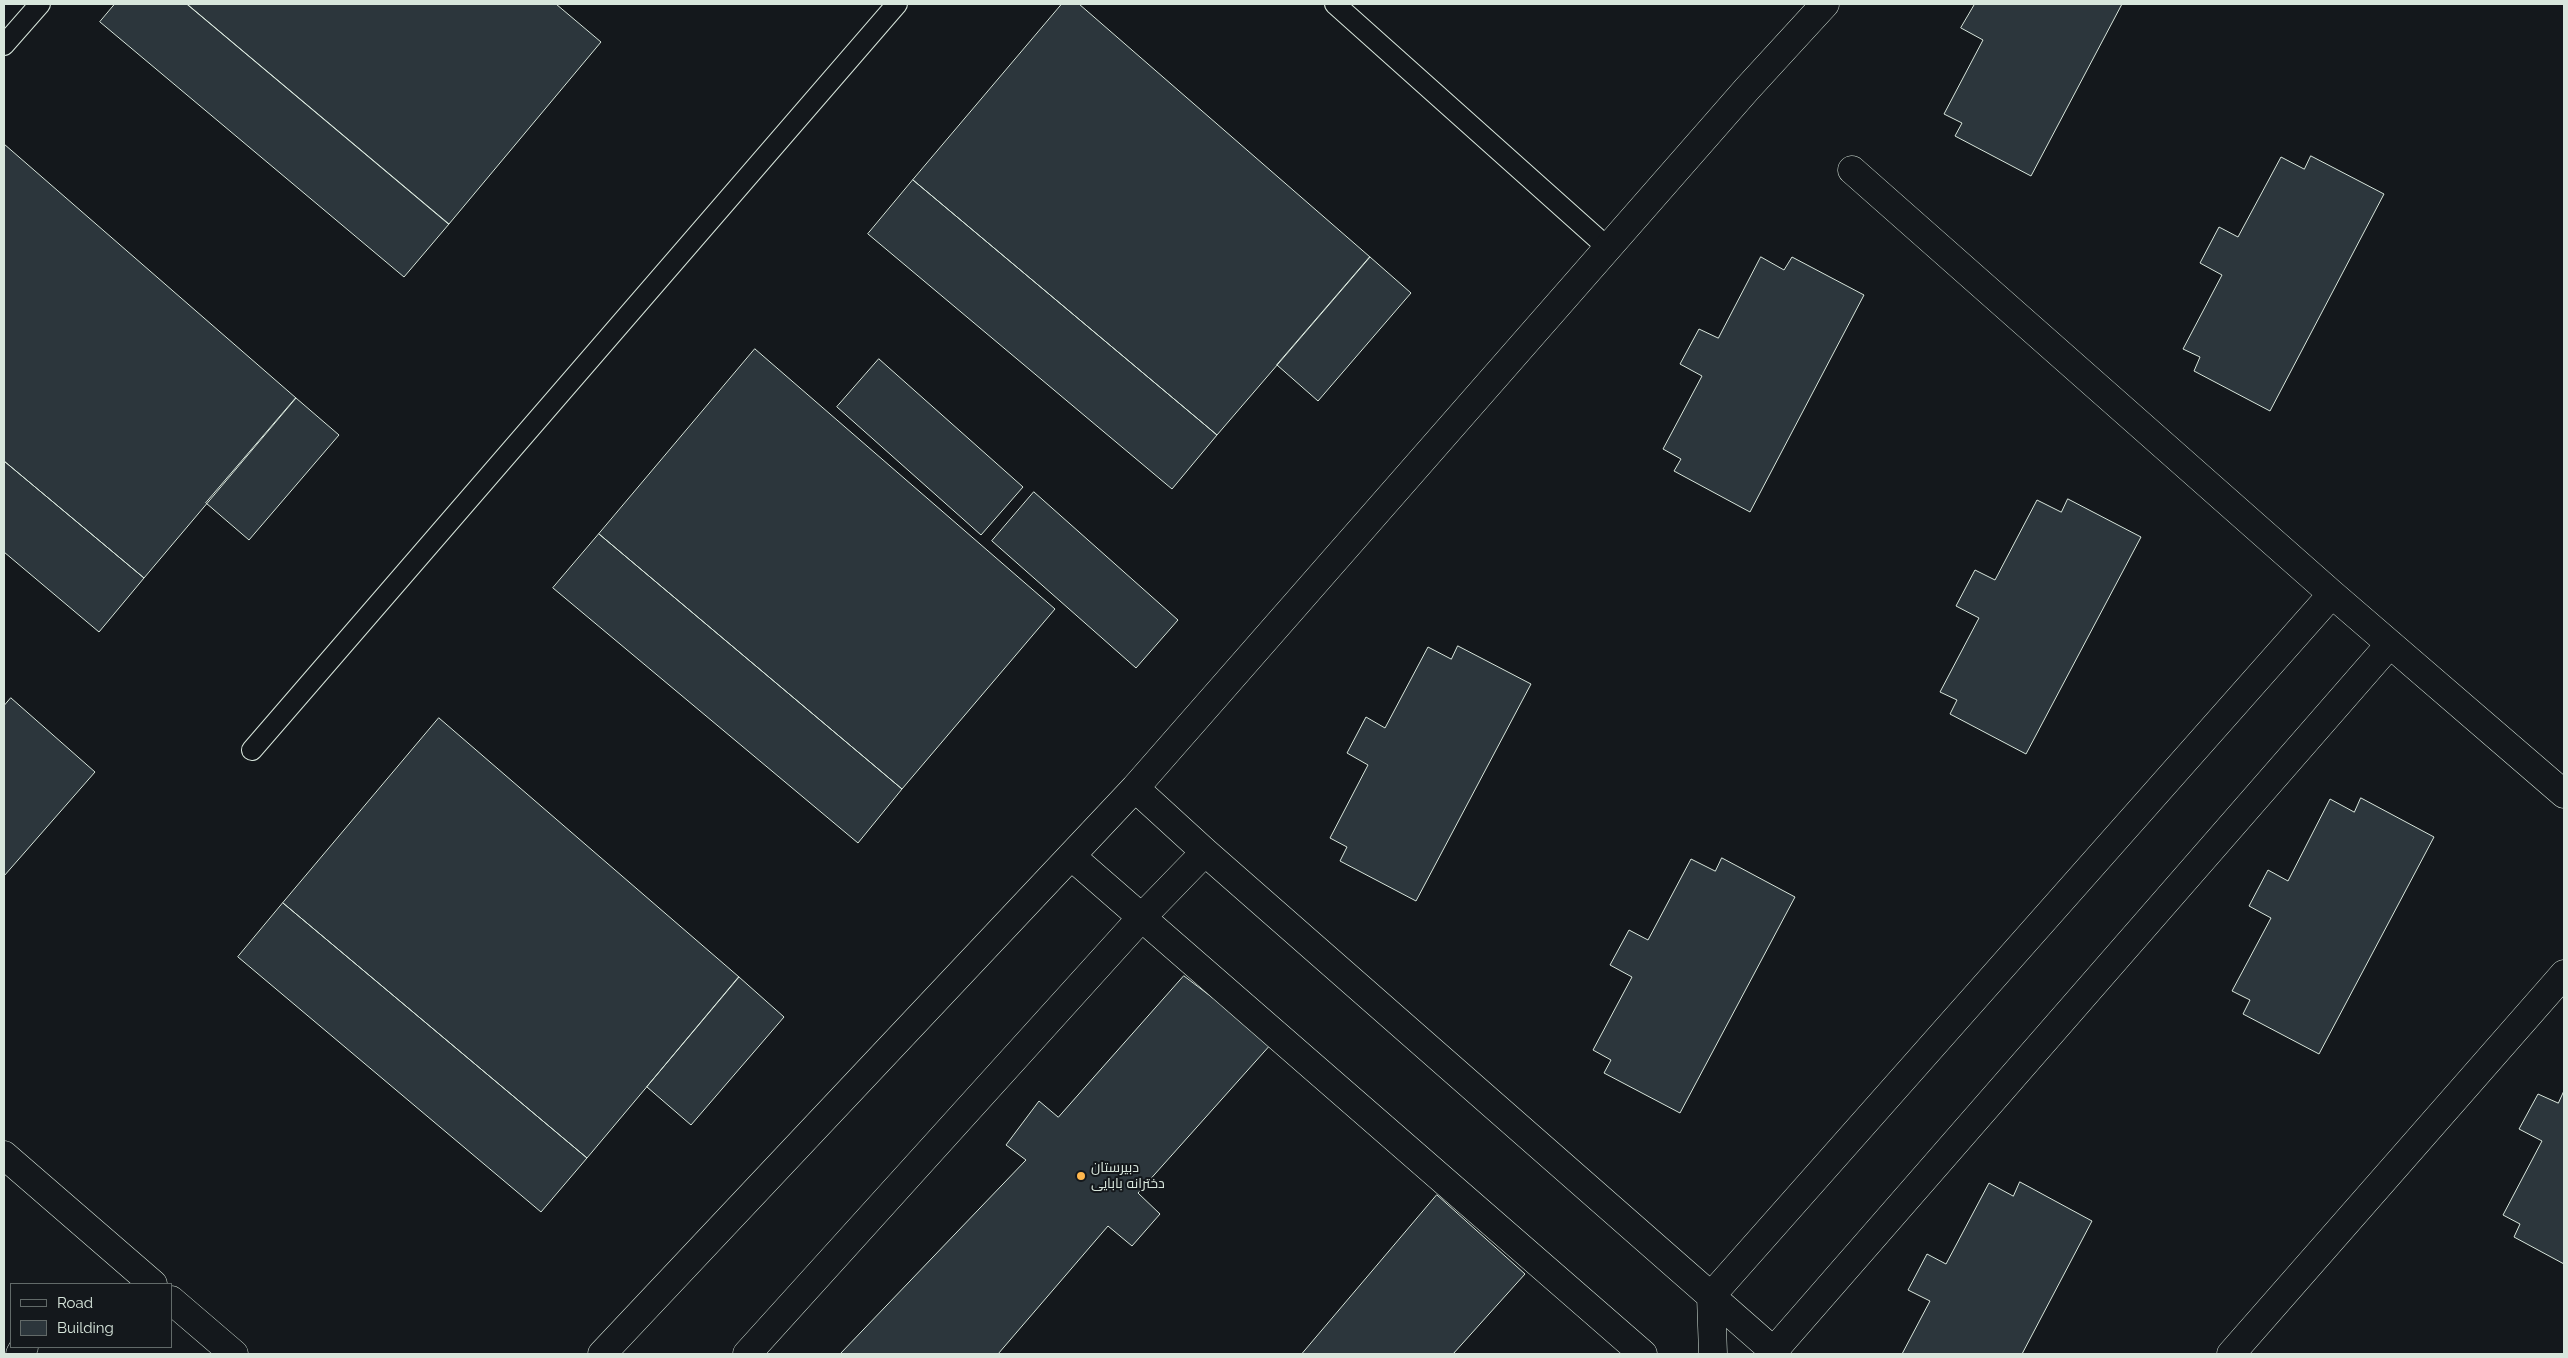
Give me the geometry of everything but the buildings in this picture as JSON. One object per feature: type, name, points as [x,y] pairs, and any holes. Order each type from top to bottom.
[{"type":"street","points":[[602,1354],[1135,788],[1608,248],[1825,4]]},
{"type":"street","points":[[1852,170],[2332,594],[2564,794]]},
{"type":"street","points":[[1713,1354],[1711,1296],[2332,594]]},
{"type":"street","points":[[1135,788],[1205,852],[1774,1353],[2390,644]]},
{"type":"street","points":[[747,1354],[1142,917],[1205,852]]},
{"type":"street","points":[[1071,856],[1643,1354]]},
{"type":"street","points":[[2231,1354],[2564,974]]},
{"type":"street","points":[[4,1155],[152,1283]]},
{"type":"street","points":[[172,1301],[234,1354]]},
{"type":"lane","points":[[4,45],[40,4]]},
{"type":"lane","points":[[252,750],[897,4]]},
{"type":"lane","points":[[1335,4],[1608,248]]},
{"type":"place","name":"دبیرستان دخترانه بابایی","points":[[1081,1176]]}]
